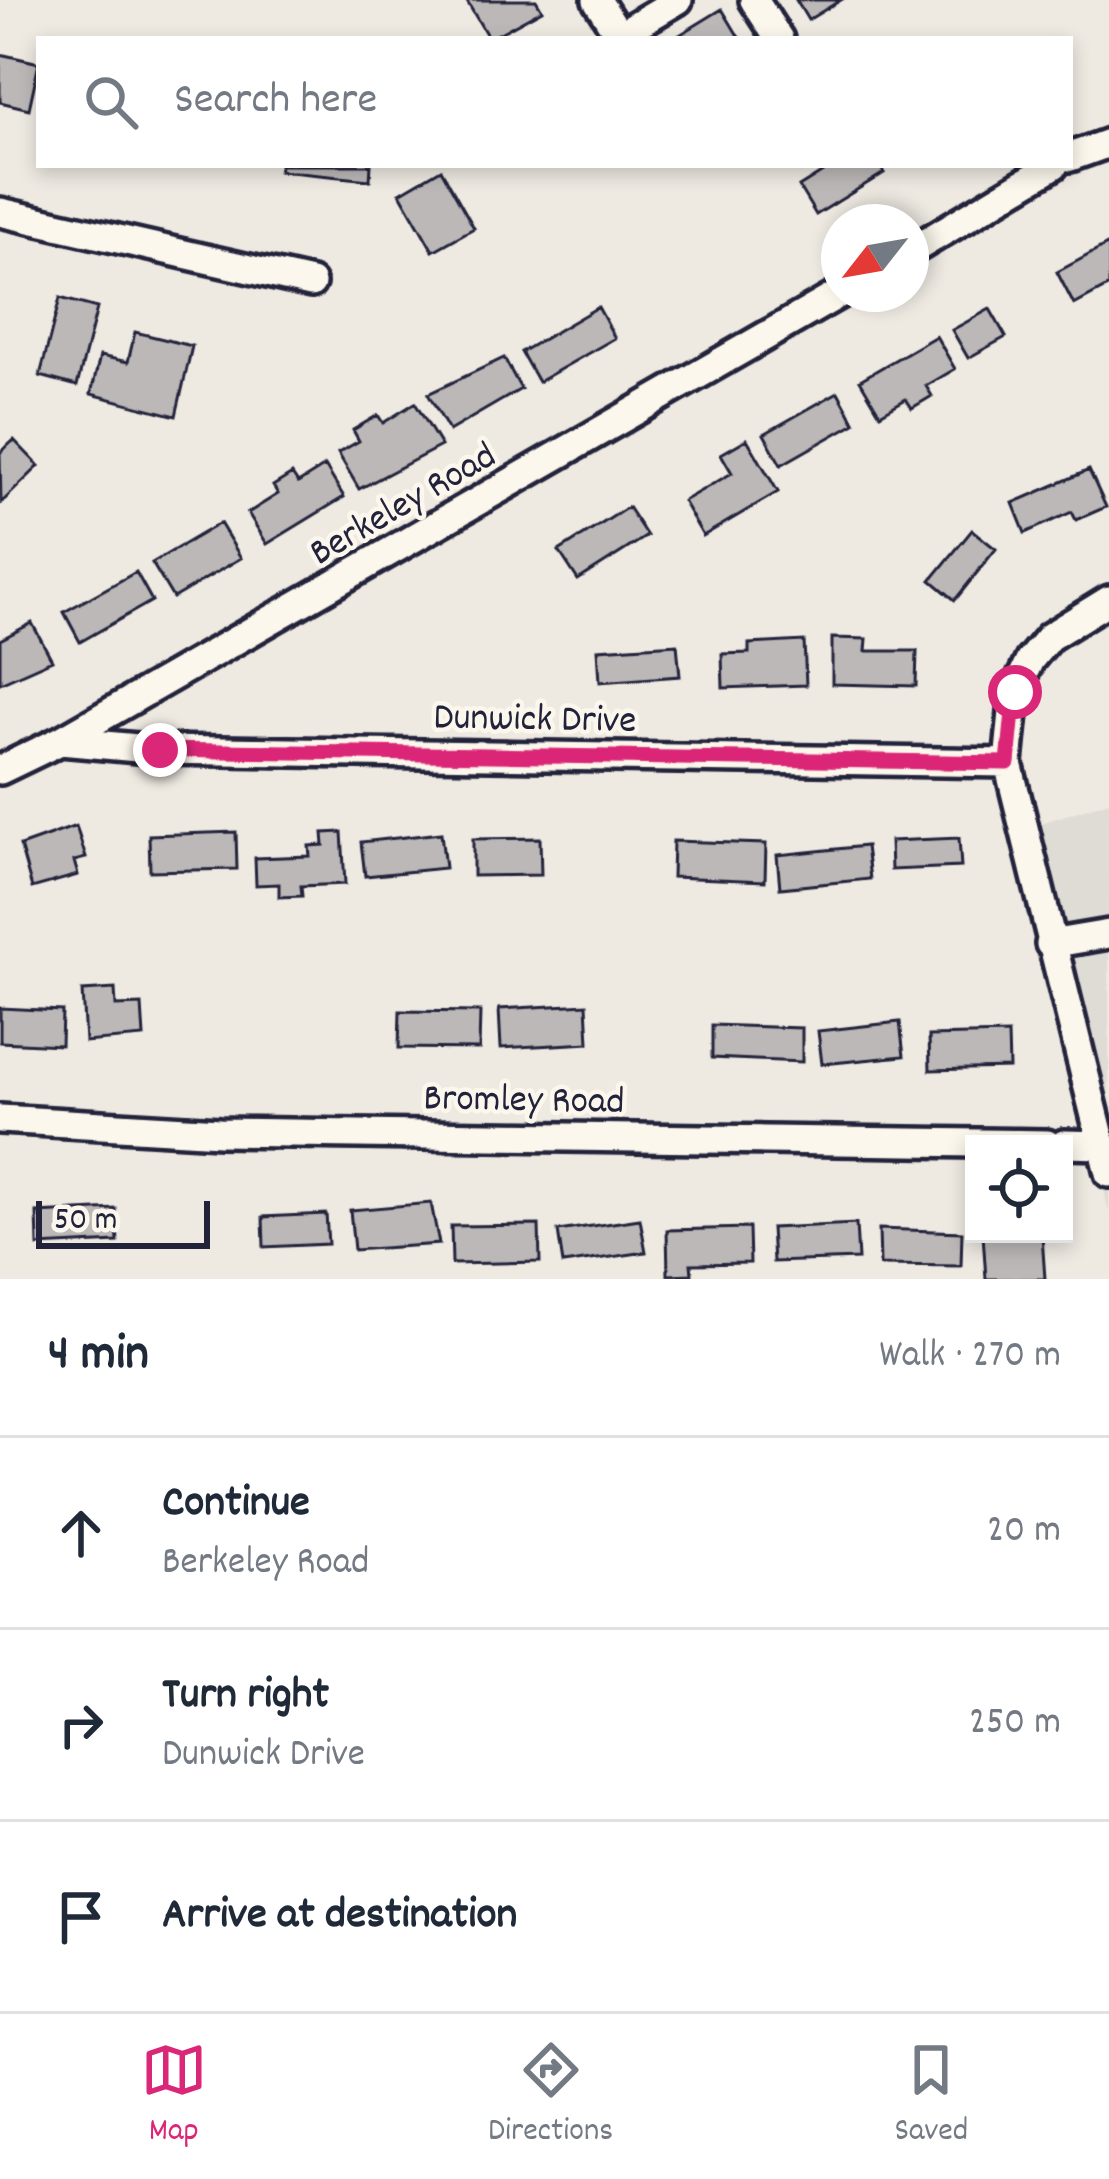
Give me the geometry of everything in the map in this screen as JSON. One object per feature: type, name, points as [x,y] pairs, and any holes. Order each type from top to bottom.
[{"type":"street","points":[[597,0],[620,36]]},
{"type":"street","points":[[623,36],[678,0]]},
{"type":"street","points":[[754,0],[777,36]]},
{"type":"street","points":[[1073,156],[1109,143]]},
{"type":"street","points":[[929,240],[1049,168]]},
{"type":"street","points":[[0,212],[310,284]]},
{"type":"street","name":"Berkeley Road","points":[[0,770],[60,742],[821,304]]},
{"type":"street","points":[[1106,1159],[1008,763],[1015,692],[1030,660],[1048,637],[1109,600]]},
{"type":"street","name":"Dunwick Drive","points":[[60,742],[160,750],[1008,763]]},
{"type":"street","points":[[1050,944],[1109,934]]},
{"type":"street","name":"Bromley Road","points":[[0,1119],[220,1132],[965,1143]]},
{"type":"street","points":[[1073,1147],[1106,1159]]},
{"type":"shaded area","points":[[1109,801],[1109,1213],[1026,828]]},
{"type":"building","points":[[466,0],[536,0],[542,10],[494,36],[487,36]]},
{"type":"building","points":[[796,0],[841,0],[808,20]]},
{"type":"building","points":[[722,9],[738,36],[678,36]]},
{"type":"building","points":[[0,54],[36,62],[29,109],[0,102]]},
{"type":"building","points":[[280,168],[371,168],[370,180]]},
{"type":"building","points":[[829,168],[881,168],[884,173],[834,204],[821,204],[816,215],[799,187]]},
{"type":"building","points":[[441,169],[474,228],[433,251],[400,193]]},
{"type":"building","points":[[1109,244],[1109,286],[1074,305],[1057,272]]},
{"type":"building","points":[[60,298],[97,308],[77,386],[40,376]]},
{"type":"building","points":[[598,307],[615,338],[538,382],[521,352]]},
{"type":"building","points":[[990,309],[1006,337],[968,358],[952,330]]},
{"type":"building","points":[[135,332],[192,346],[176,416],[91,394],[100,356],[128,362]]},
{"type":"building","points":[[936,336],[955,369],[926,386],[932,396],[912,408],[906,399],[880,414],[860,380]]},
{"type":"building","points":[[504,358],[521,389],[449,431],[428,394]]},
{"type":"building","points":[[838,392],[855,423],[781,465],[764,434]]},
{"type":"building","points":[[415,403],[441,446],[359,489],[338,453],[359,441],[353,430],[378,415],[383,423]]},
{"type":"building","points":[[747,439],[778,492],[703,536],[683,501],[732,473],[721,454]]},
{"type":"building","points":[[14,440],[39,466],[1,503],[0,453]]},
{"type":"building","points":[[325,466],[344,497],[267,544],[248,513],[278,494],[273,486],[292,474],[298,483]]},
{"type":"building","points":[[1089,470],[1106,507],[1076,520],[1072,512],[1025,533],[1013,503]]},
{"type":"building","points":[[628,507],[647,536],[578,580],[559,551]]},
{"type":"building","points":[[220,523],[241,558],[173,598],[152,563]]},
{"type":"building","points":[[972,530],[996,549],[955,600],[931,580]]},
{"type":"building","points":[[136,572],[152,601],[80,642],[64,612]]},
{"type":"building","points":[[32,623],[52,660],[0,683],[0,640]]},
{"type":"building","points":[[832,638],[867,639],[866,651],[917,651],[916,686],[832,684]]},
{"type":"building","points":[[804,641],[806,685],[723,688],[722,654],[749,653],[749,644]]},
{"type":"building","points":[[677,644],[680,676],[600,682],[598,649]]},
{"type":"building","points":[[76,826],[86,858],[74,861],[78,875],[32,888],[20,846]]},
{"type":"building","points":[[236,832],[237,869],[150,871],[149,835]]},
{"type":"building","points":[[342,832],[345,884],[301,886],[302,896],[279,897],[279,884],[256,885],[255,858],[310,856],[309,846],[324,845],[323,833]]},
{"type":"building","points":[[441,833],[445,868],[365,876],[361,842]]},
{"type":"building","points":[[540,838],[541,875],[473,876],[473,839]]},
{"type":"building","points":[[959,838],[961,867],[891,870],[890,841]]},
{"type":"building","points":[[673,841],[766,844],[765,881],[672,877]]},
{"type":"building","points":[[866,846],[870,879],[780,888],[777,855]]},
{"type":"building","points":[[115,989],[116,1006],[142,1005],[144,1037],[85,1042],[82,991]]},
{"type":"building","points":[[587,1004],[589,1043],[501,1048],[499,1009]]},
{"type":"building","points":[[0,1008],[62,1011],[61,1045],[0,1042]]},
{"type":"building","points":[[400,1011],[480,1012],[479,1049],[399,1048]]},
{"type":"building","points":[[900,1022],[904,1056],[822,1064],[818,1031]]},
{"type":"building","points":[[712,1025],[802,1028],[802,1062],[712,1058]]},
{"type":"building","points":[[1008,1034],[1009,1068],[930,1070],[929,1036]]},
{"type":"building","points":[[431,1203],[439,1244],[354,1250],[350,1210]]},
{"type":"building","points":[[116,1209],[118,1242],[38,1246],[37,1213]]},
{"type":"building","points":[[326,1214],[328,1244],[264,1247],[263,1217]]},
{"type":"building","points":[[640,1219],[646,1252],[563,1264],[558,1231]]},
{"type":"building","points":[[856,1224],[858,1259],[773,1262],[771,1228]]},
{"type":"building","points":[[539,1225],[540,1262],[452,1264],[451,1226]]},
{"type":"building","points":[[749,1228],[750,1263],[691,1264],[692,1274],[668,1275],[667,1230]]},
{"type":"building","points":[[879,1229],[962,1232],[961,1266],[880,1265]]},
{"type":"building","points":[[984,1243],[1042,1243],[1045,1279],[986,1279]]},
{"type":"route","points":[[160,750],[1008,763],[1015,692]]}]
